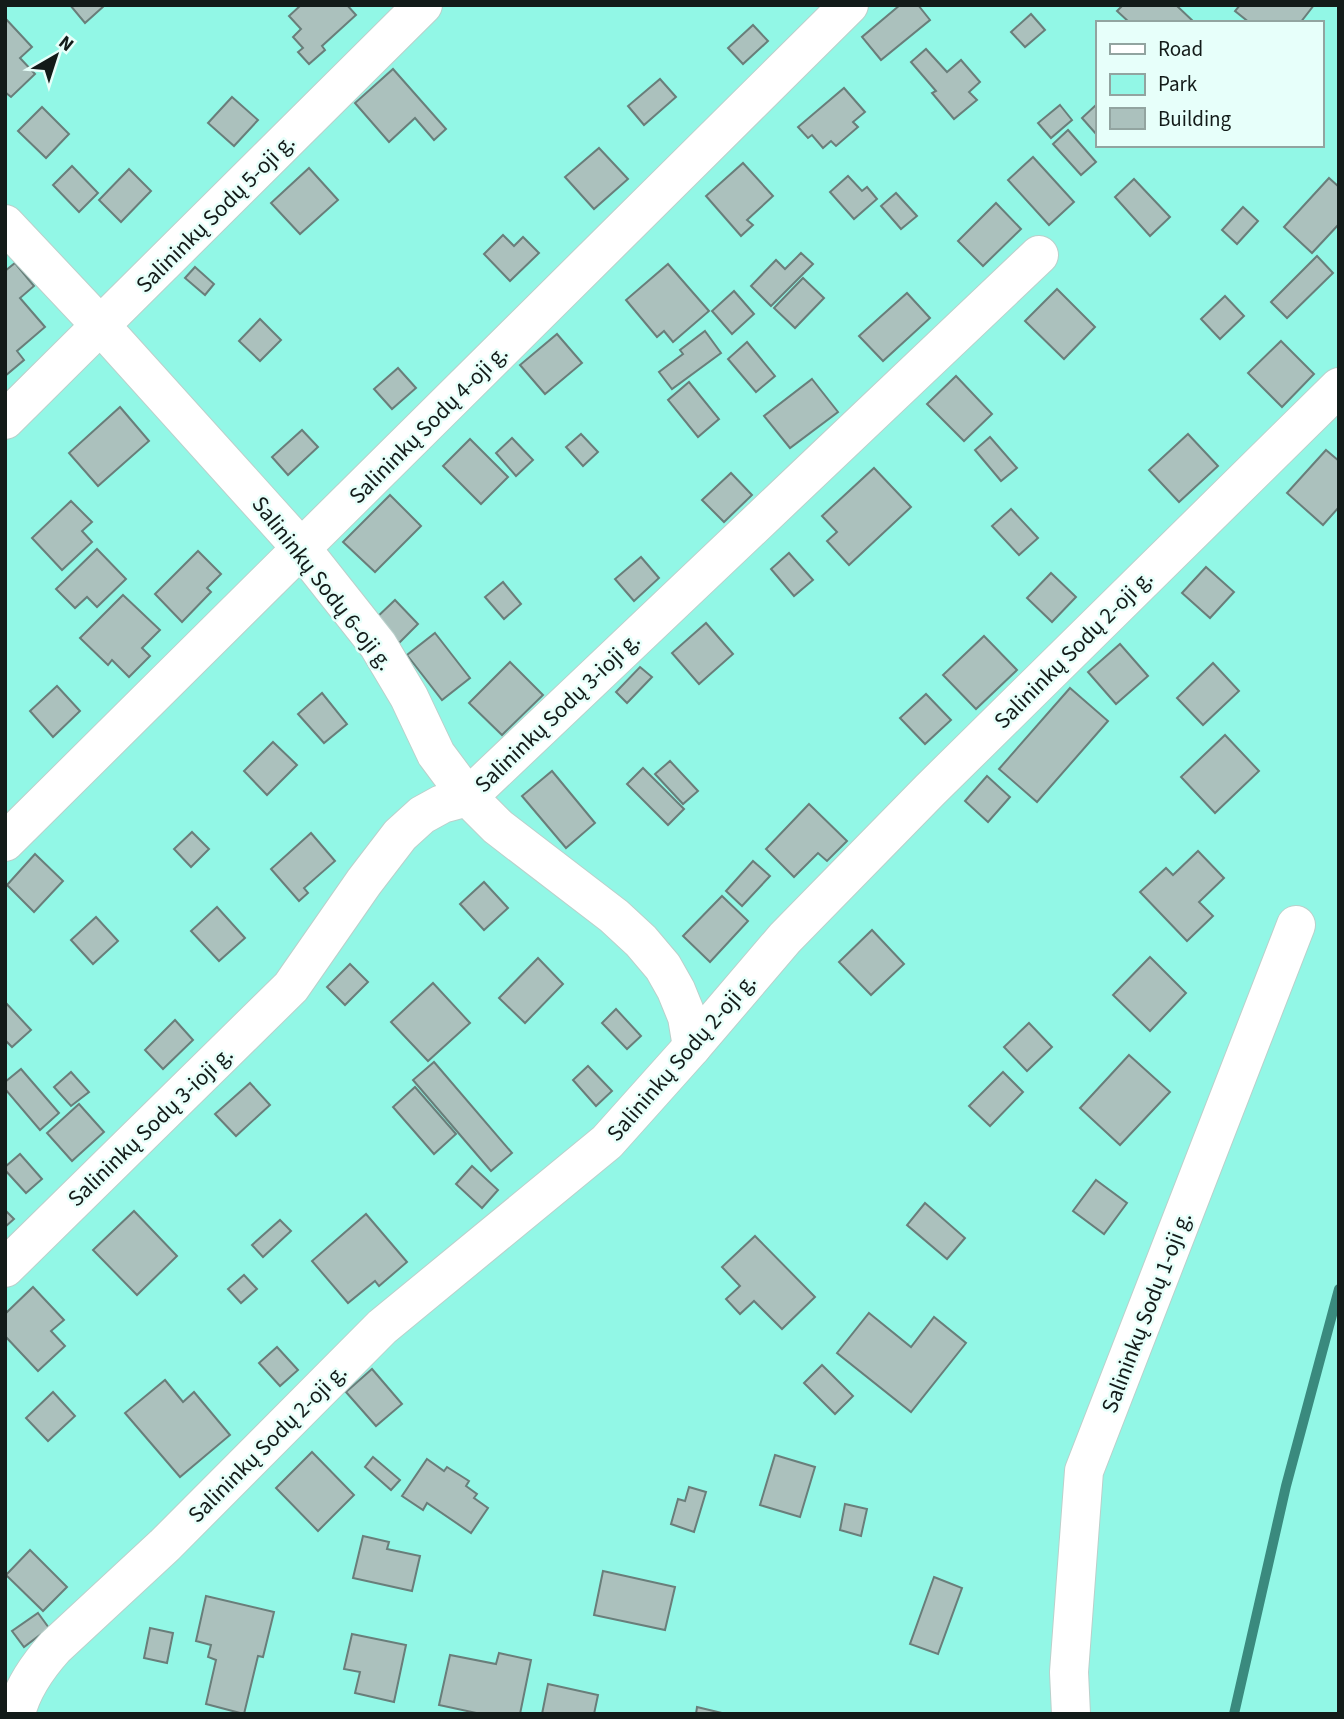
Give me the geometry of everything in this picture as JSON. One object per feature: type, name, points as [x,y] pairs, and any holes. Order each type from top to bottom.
[{"type":"street","name":"Salininkų Sodų 5-oji g.","points":[[5,420],[423,5]]},
{"type":"street","name":"Salininkų Sodų 4-oji g.","points":[[5,842],[849,5]]},
{"type":"street","name":"Salininkų Sodų 6-oji g.","points":[[5,224],[102,326],[302,549],[378,645],[409,697],[436,754],[468,797],[498,827],[614,916],[641,941],[663,967],[687,1017],[692,1048]]},
{"type":"street","name":"Salininkų Sodų 3-ioji g.","points":[[5,1268],[291,987],[400,835],[422,815],[442,804],[468,797],[1039,254]]},
{"type":"street","name":"Salininkų Sodų 2-oji g.","points":[[16,1714],[39,1665],[55,1647],[165,1545],[382,1327],[607,1142],[692,1048],[785,938],[901,819],[1339,387]]},
{"type":"street","name":"Salininkų Sodų 1-oji g.","points":[[1071,1714],[1069,1672],[1084,1471],[1296,925]]},
{"type":"green space","points":[[5,5],[1339,5],[1339,1714],[5,1714]]},
{"type":"building","points":[[70,5],[105,5],[85,23]]},
{"type":"building","points":[[301,5],[347,5],[356,15],[322,46],[325,50],[309,64],[298,52],[303,48],[293,37],[301,29],[289,16]]},
{"type":"building","points":[[900,5],[918,5],[930,20],[881,60],[862,37]]},
{"type":"building","points":[[1123,5],[1178,5],[1193,21],[1128,21],[1117,11]]},
{"type":"building","points":[[1240,5],[1314,5],[1302,21],[1248,21],[1235,11]]},
{"type":"building","points":[[1031,14],[1045,30],[1025,47],[1011,32]]},
{"type":"building","points":[[5,18],[32,47],[20,58],[35,74],[11,97],[5,92]]},
{"type":"building","points":[[753,25],[768,41],[743,64],[728,48]]},
{"type":"building","points":[[926,49],[947,72],[961,60],[980,82],[969,92],[977,100],[954,119],[932,93],[936,91],[911,62]]},
{"type":"building","points":[[393,69],[446,129],[434,140],[415,118],[389,142],[355,103]]},
{"type":"building","points":[[660,79],[676,97],[644,125],[628,106]]},
{"type":"building","points":[[844,88],[865,112],[853,122],[858,127],[836,146],[831,141],[823,148],[812,135],[808,138],[798,127]]},
{"type":"building","points":[[232,97],[258,120],[234,146],[208,123]]},
{"type":"building","points":[[1060,105],[1072,120],[1051,138],[1038,123]]},
{"type":"building","points":[[1096,105],[1096,134],[1082,118]]},
{"type":"building","points":[[42,107],[69,134],[46,158],[18,131]]},
{"type":"building","points":[[1068,130],[1096,162],[1081,175],[1053,144]]},
{"type":"building","points":[[599,148],[628,179],[594,209],[565,177]]},
{"type":"building","points":[[1033,157],[1074,202],[1049,225],[1008,180]]},
{"type":"building","points":[[743,163],[773,196],[747,220],[753,225],[741,236],[706,196]]},
{"type":"building","points":[[72,166],[98,193],[79,212],[53,185]]},
{"type":"building","points":[[309,168],[338,200],[300,234],[271,203]]},
{"type":"building","points":[[129,169],[151,191],[121,222],[99,200]]},
{"type":"building","points":[[848,176],[862,191],[867,187],[877,199],[854,219],[830,192]]},
{"type":"building","points":[[1329,178],[1339,187],[1339,224],[1312,253],[1284,227]]},
{"type":"building","points":[[1134,179],[1170,217],[1150,236],[1115,197]]},
{"type":"building","points":[[896,193],[917,216],[901,229],[881,206]]},
{"type":"building","points":[[996,203],[1021,229],[983,266],[958,241]]},
{"type":"building","points":[[1243,207],[1258,221],[1237,244],[1222,230]]},
{"type":"building","points":[[503,235],[514,246],[523,237],[539,253],[510,281],[484,254]]},
{"type":"building","points":[[801,253],[813,264],[771,306],[751,286],[776,260],[785,269]]},
{"type":"building","points":[[1317,256],[1333,273],[1287,318],[1271,302]]},
{"type":"building","points":[[15,263],[34,286],[20,298],[45,327],[17,351],[24,360],[5,376],[5,271]]},
{"type":"building","points":[[668,264],[709,311],[673,342],[664,331],[657,337],[626,300]]},
{"type":"building","points":[[195,267],[214,284],[205,295],[185,278]]},
{"type":"building","points":[[803,278],[824,298],[795,328],[774,308]]},
{"type":"building","points":[[1057,289],[1095,327],[1064,359],[1025,321]]},
{"type":"building","points":[[734,291],[754,314],[732,334],[712,311]]},
{"type":"building","points":[[907,293],[930,318],[883,361],[859,336]]},
{"type":"building","points":[[1225,296],[1244,316],[1220,339],[1201,319]]},
{"type":"building","points":[[260,319],[281,340],[260,361],[239,341]]},
{"type":"building","points":[[705,331],[721,353],[672,389],[659,372],[683,354],[680,350]]},
{"type":"building","points":[[557,334],[582,363],[545,394],[520,365]]},
{"type":"building","points":[[1281,341],[1314,374],[1282,407],[1248,373]]},
{"type":"building","points":[[747,342],[775,376],[756,392],[728,359]]},
{"type":"building","points":[[398,368],[416,388],[392,409],[374,389]]},
{"type":"building","points":[[956,376],[992,414],[964,441],[927,404]]},
{"type":"building","points":[[812,379],[838,412],[790,448],[764,416]]},
{"type":"building","points":[[689,382],[719,419],[698,437],[668,400]]},
{"type":"building","points":[[120,407],[149,441],[98,486],[69,453]]},
{"type":"building","points":[[302,430],[318,447],[288,475],[272,457]]},
{"type":"building","points":[[581,434],[598,452],[583,466],[566,447]]},
{"type":"building","points":[[1188,434],[1218,466],[1179,502],[1149,470]]},
{"type":"building","points":[[990,437],[1017,468],[1001,481],[975,450]]},
{"type":"building","points":[[512,438],[533,460],[516,476],[496,453]]},
{"type":"building","points":[[470,439],[508,477],[481,504],[443,466]]},
{"type":"building","points":[[1326,450],[1339,461],[1339,507],[1323,525],[1287,493]]},
{"type":"building","points":[[874,468],[911,507],[849,565],[827,541],[837,532],[822,516]]},
{"type":"building","points":[[731,473],[752,495],[724,522],[702,500]]},
{"type":"building","points":[[390,495],[421,526],[375,572],[343,542]]},
{"type":"building","points":[[71,501],[92,522],[82,531],[92,542],[62,570],[32,538]]},
{"type":"building","points":[[1011,509],[1038,538],[1019,555],[992,526]]},
{"type":"building","points":[[97,549],[126,579],[97,607],[87,597],[75,608],[56,589]]},
{"type":"building","points":[[198,551],[221,574],[207,588],[211,592],[182,622],[155,594]]},
{"type":"building","points":[[789,553],[813,580],[794,596],[771,569]]},
{"type":"building","points":[[641,557],[659,578],[634,601],[615,579]]},
{"type":"building","points":[[1206,567],[1234,592],[1210,618],[1182,593]]},
{"type":"building","points":[[1051,573],[1076,597],[1052,622],[1027,598]]},
{"type":"building","points":[[503,582],[521,604],[504,619],[485,597]]},
{"type":"building","points":[[123,595],[160,630],[142,648],[150,656],[129,677],[112,660],[108,665],[80,638]]},
{"type":"building","points":[[395,600],[418,624],[398,644],[374,620]]},
{"type":"building","points":[[706,623],[733,654],[699,684],[672,653]]},
{"type":"building","points":[[435,633],[470,678],[442,700],[407,655]]},
{"type":"building","points":[[984,636],[1017,670],[976,709],[943,675]]},
{"type":"building","points":[[1120,644],[1148,676],[1116,704],[1088,672]]},
{"type":"building","points":[[510,662],[543,695],[502,735],[469,703]]},
{"type":"building","points":[[1213,663],[1239,691],[1203,725],[1177,698]]},
{"type":"building","points":[[640,667],[652,677],[627,703],[616,692]]},
{"type":"building","points":[[57,686],[80,711],[53,737],[30,711]]},
{"type":"building","points":[[1070,688],[1108,721],[1037,802],[999,769]]},
{"type":"building","points":[[322,693],[347,724],[324,743],[298,714]]},
{"type":"building","points":[[926,694],[951,720],[925,744],[900,718]]},
{"type":"building","points":[[1225,735],[1259,771],[1215,813],[1181,777]]},
{"type":"building","points":[[273,742],[297,765],[267,795],[244,771]]},
{"type":"building","points":[[670,761],[698,791],[683,804],[655,774]]},
{"type":"building","points":[[643,768],[684,809],[668,825],[627,784]]},
{"type":"building","points":[[552,771],[595,823],[566,848],[522,796]]},
{"type":"building","points":[[987,776],[1010,797],[988,822],[965,801]]},
{"type":"building","points":[[809,804],[847,841],[827,861],[818,853],[794,877],[766,849]]},
{"type":"building","points":[[192,832],[209,849],[191,867],[174,849]]},
{"type":"building","points":[[311,833],[335,861],[304,888],[308,893],[299,901],[271,869]]},
{"type":"building","points":[[1198,851],[1224,878],[1199,902],[1213,916],[1187,941],[1140,892],[1166,868],[1173,875]]},
{"type":"building","points":[[35,854],[63,881],[34,912],[7,885]]},
{"type":"building","points":[[753,861],[770,876],[742,906],[726,891]]},
{"type":"building","points":[[484,882],[508,908],[484,930],[460,904]]},
{"type":"building","points":[[722,896],[748,921],[710,962],[683,936]]},
{"type":"building","points":[[217,907],[245,938],[219,961],[191,931]]},
{"type":"building","points":[[96,917],[118,941],[93,964],[71,940]]},
{"type":"building","points":[[872,930],[904,964],[871,995],[839,962]]},
{"type":"building","points":[[1150,957],[1186,993],[1150,1031],[1113,995]]},
{"type":"building","points":[[538,958],[563,984],[525,1023],[499,998]]},
{"type":"building","points":[[350,964],[368,982],[345,1005],[327,987]]},
{"type":"building","points":[[433,983],[470,1023],[428,1061],[391,1022]]},
{"type":"building","points":[[5,1002],[31,1030],[12,1047],[5,1040]]},
{"type":"building","points":[[616,1009],[641,1036],[627,1049],[602,1023]]},
{"type":"building","points":[[175,1020],[193,1040],[163,1069],[145,1050]]},
{"type":"building","points":[[1029,1023],[1052,1047],[1027,1071],[1004,1047]]},
{"type":"building","points":[[1129,1055],[1170,1092],[1120,1145],[1080,1108]]},
{"type":"building","points":[[434,1062],[512,1153],[491,1171],[413,1080]]},
{"type":"building","points":[[588,1066],[612,1091],[596,1106],[573,1080]]},
{"type":"building","points":[[21,1069],[59,1113],[40,1130],[5,1089],[5,1082]]},
{"type":"building","points":[[71,1072],[89,1092],[71,1106],[54,1087]]},
{"type":"building","points":[[1003,1072],[1023,1092],[990,1126],[969,1106]]},
{"type":"building","points":[[250,1083],[270,1105],[236,1136],[215,1114]]},
{"type":"building","points":[[415,1087],[456,1134],[434,1154],[393,1107]]},
{"type":"building","points":[[79,1104],[104,1132],[72,1161],[47,1133]]},
{"type":"building","points":[[20,1154],[42,1179],[26,1193],[5,1170]]},
{"type":"building","points":[[472,1166],[498,1190],[482,1208],[456,1184]]},
{"type":"building","points":[[1096,1180],[1127,1203],[1104,1234],[1073,1211]]},
{"type":"building","points":[[925,1203],[965,1238],[947,1259],[907,1225]]},
{"type":"building","points":[[5,1210],[14,1219],[5,1227]]},
{"type":"building","points":[[134,1211],[177,1256],[137,1295],[93,1250]]},
{"type":"building","points":[[366,1214],[407,1262],[379,1286],[375,1281],[348,1303],[312,1261]]},
{"type":"building","points":[[280,1220],[291,1231],[263,1257],[252,1245]]},
{"type":"building","points":[[755,1236],[815,1297],[782,1329],[754,1301],[740,1314],[726,1299],[740,1286],[722,1267]]},
{"type":"building","points":[[244,1275],[257,1289],[241,1303],[228,1289]]},
{"type":"building","points":[[33,1287],[64,1320],[51,1331],[65,1346],[38,1371],[5,1336],[5,1314]]},
{"type":"building","points":[[869,1313],[911,1347],[934,1317],[966,1343],[911,1412],[837,1353]]},
{"type":"building","points":[[277,1347],[298,1370],[280,1386],[259,1363]]},
{"type":"building","points":[[822,1365],[853,1396],[835,1414],[804,1383]]},
{"type":"building","points":[[372,1369],[402,1404],[376,1426],[346,1392]]},
{"type":"building","points":[[165,1380],[183,1402],[194,1392],[230,1435],[180,1477],[125,1413]]},
{"type":"building","points":[[53,1392],[75,1416],[48,1441],[26,1418]]},
{"type":"building","points":[[312,1452],[354,1495],[318,1531],[276,1488]]},
{"type":"building","points":[[775,1455],[815,1467],[800,1517],[760,1505]]},
{"type":"building","points":[[373,1457],[400,1480],[391,1490],[365,1467]]},
{"type":"building","points":[[427,1459],[444,1471],[447,1467],[469,1481],[466,1486],[477,1494],[474,1498],[488,1508],[471,1533],[427,1503],[423,1510],[402,1496]]},
{"type":"building","points":[[689,1487],[706,1492],[694,1532],[671,1524],[678,1499],[685,1501]]},
{"type":"building","points":[[845,1504],[867,1509],[861,1536],[840,1530]]},
{"type":"building","points":[[363,1536],[389,1542],[387,1549],[420,1556],[412,1591],[353,1578]]},
{"type":"building","points":[[30,1550],[67,1587],[43,1611],[6,1575]]},
{"type":"building","points":[[603,1571],[675,1587],[665,1630],[594,1615]]},
{"type":"building","points":[[934,1577],[962,1588],[938,1654],[910,1644]]},
{"type":"building","points":[[206,1596],[274,1612],[263,1657],[258,1656],[244,1714],[206,1704],[216,1660],[208,1657],[211,1645],[196,1641]]},
{"type":"building","points":[[38,1613],[49,1628],[24,1647],[12,1631]]},
{"type":"building","points":[[150,1628],[173,1633],[167,1663],[144,1658]]},
{"type":"building","points":[[352,1634],[406,1645],[394,1702],[355,1693],[360,1672],[344,1669]]},
{"type":"building","points":[[499,1653],[531,1660],[520,1714],[481,1714],[439,1705],[450,1655],[496,1664]]},
{"type":"building","points":[[548,1684],[598,1695],[594,1714],[542,1714]]},
{"type":"building","points":[[697,1707],[726,1714],[696,1714]]},
{"type":"waterway","points":[[1234,1714],[1286,1486],[1339,1289]]}]
